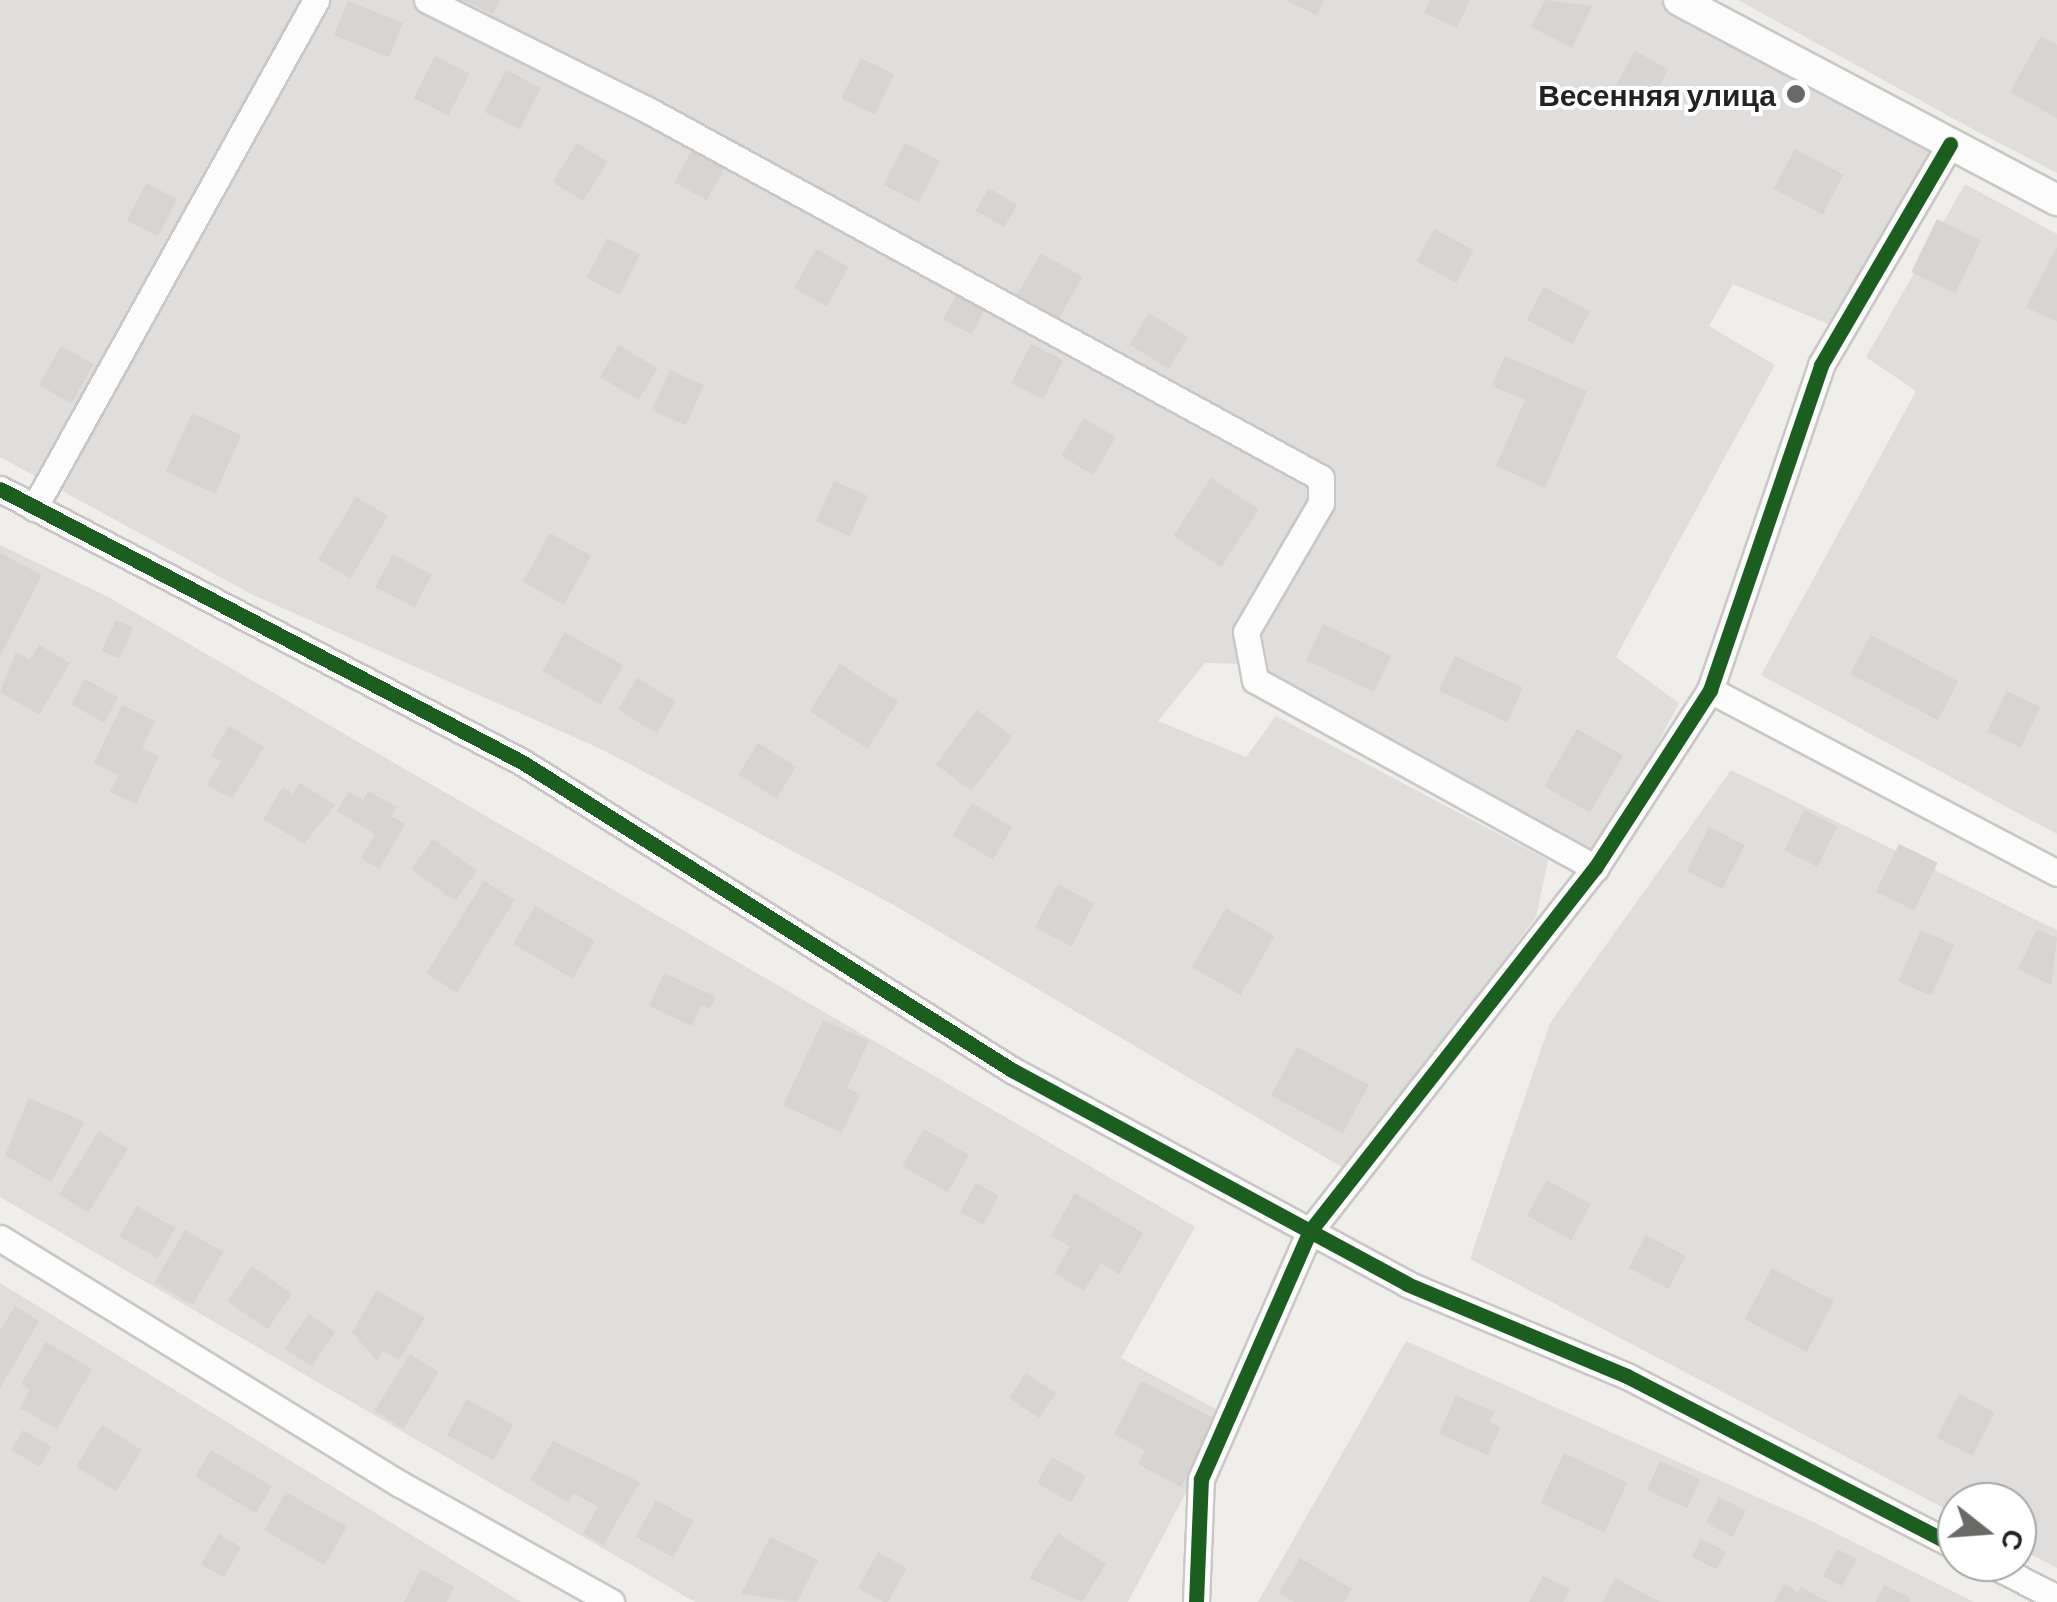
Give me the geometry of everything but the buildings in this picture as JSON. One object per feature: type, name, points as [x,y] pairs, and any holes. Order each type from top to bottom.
[{"type":"street","points":[[34,508],[316,0]]},
{"type":"street","points":[[427,0],[646,109],[1321,478],[1321,503],[1246,632],[1256,680],[1595,868]]},
{"type":"street","points":[[1679,0],[2057,200]]},
{"type":"street","points":[[1196,1602],[1201,1479],[1310,1231],[1595,868],[1710,690],[1821,365],[1950,144]]},
{"type":"street","points":[[0,489],[522,762],[1012,1070],[1407,1284],[1627,1376],[1937,1536]]},
{"type":"street","points":[[1710,690],[2057,873]]},
{"type":"street","points":[[0,1238],[400,1484],[611,1602]]},
{"type":"street","points":[[2026,1582],[2057,1598]]},
{"type":"shaded area","points":[[0,0],[1660,0],[1932,146],[1833,326],[1733,284],[1709,326],[1775,365],[1616,657],[1679,703],[1599,855],[1251,664],[1205,663],[1158,721],[1246,757],[1276,716],[1548,860],[1536,917],[1347,1170],[892,904],[601,749],[253,595],[0,457]]},
{"type":"shaded area","points":[[1738,0],[2057,0],[2057,173],[1976,131]]},
{"type":"shaded area","points":[[1965,184],[2057,234],[2057,834],[1761,675],[1916,391],[1866,357]]},
{"type":"shaded area","points":[[0,545],[108,597],[1195,1227],[1121,1358],[1227,1415],[1128,1602],[695,1602],[0,1197]]},
{"type":"shaded area","points":[[1731,770],[2057,930],[2057,1568],[2037,1558],[2037,1482],[1937,1482],[1937,1504],[1470,1259],[1550,1023]]},
{"type":"shaded area","points":[[0,1283],[521,1602],[0,1602]]},
{"type":"shaded area","points":[[1406,1341],[1811,1521],[1974,1602],[1258,1602]]},
{"type":"cycle path","points":[[1196,1602],[1201,1479],[1310,1231],[1595,868],[1710,690],[1821,365],[1950,144]]},
{"type":"cycle path","points":[[0,489],[522,762],[1012,1070],[1407,1284],[1627,1376],[1937,1537]]},
{"type":"place","name":"Весенняя улица","points":[[1796,94]]}]
